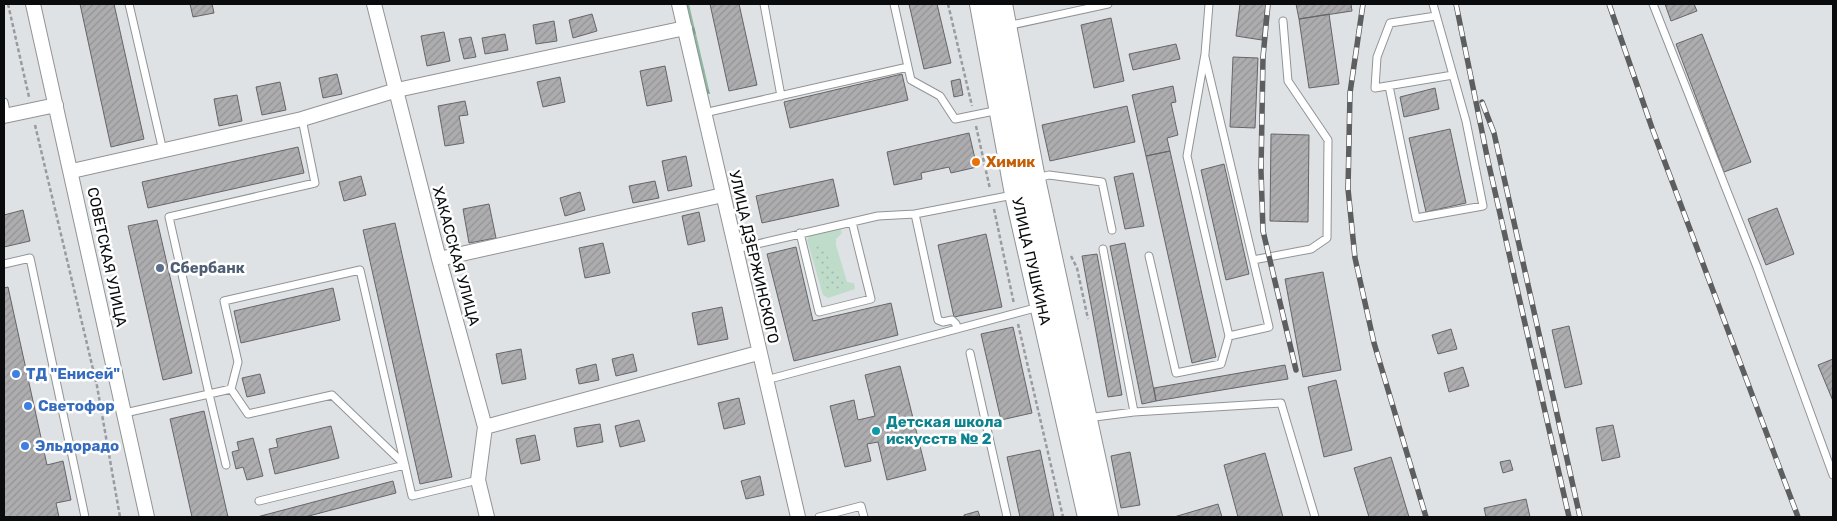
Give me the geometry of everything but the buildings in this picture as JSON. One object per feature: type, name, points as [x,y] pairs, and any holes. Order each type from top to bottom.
[{"type":"main road","name":"УЛИЦА ПУШКИНА","points":[[981,4],[999,110],[1016,194],[1089,517]]},
{"type":"main road","name":"УЛИЦА ПУШКИНА","points":[[1001,4],[1034,179],[1107,517]]},
{"type":"street","name":"СОВЕТСКАЯ УЛИЦА","points":[[33,4],[72,171],[147,517]]},
{"type":"street","name":"ХАКАССКАЯ УЛИЦА","points":[[374,4],[439,259],[485,427],[478,480],[487,517]]},
{"type":"street","name":"УЛИЦА ДЗЕРЖИНСКОГО","points":[[679,4],[736,249],[758,353],[798,517]]},
{"type":"street","points":[[72,171],[302,119],[397,90],[685,28]]},
{"type":"street","points":[[6,116],[56,105]]},
{"type":"street","points":[[439,259],[723,195]]},
{"type":"street","points":[[485,427],[758,353]]},
{"type":"lane","points":[[129,4],[163,151]]},
{"type":"lane","points":[[764,4],[781,96]]},
{"type":"lane","points":[[894,4],[911,80],[940,96],[955,119],[999,110]]},
{"type":"lane","points":[[1004,27],[1108,4]]},
{"type":"lane","points":[[1149,256],[1176,374],[1221,364],[1229,336],[1187,156],[1205,54],[1209,4]]},
{"type":"lane","points":[[1389,86],[1416,218],[1484,206],[1466,121],[1433,4]]},
{"type":"lane","points":[[1653,4],[1756,267],[1833,475]]},
{"type":"lane","points":[[1436,16],[1390,23],[1377,57],[1375,88],[1453,75]]},
{"type":"lane","points":[[1253,260],[1311,249],[1326,238],[1328,140],[1288,81],[1283,21]]},
{"type":"lane","points":[[1205,54],[1268,327],[1229,336]]},
{"type":"lane","points":[[704,114],[908,66]]},
{"type":"lane","points":[[4,102],[6,116]]},
{"type":"lane","points":[[226,465],[169,217],[315,183],[302,119]]},
{"type":"lane","points":[[1034,179],[1049,175],[1102,182],[1112,230]]},
{"type":"lane","points":[[736,249],[878,216],[915,214],[1016,194]]},
{"type":"lane","points":[[915,214],[938,320],[943,322],[952,320],[956,324],[957,329]]},
{"type":"lane","points":[[800,233],[819,312],[871,299],[852,222]]},
{"type":"lane","points":[[1103,249],[1134,412]]},
{"type":"lane","points":[[4,264],[30,258],[85,517]]},
{"type":"lane","points":[[405,465],[332,395],[248,414],[231,389],[238,362],[224,301],[360,270],[405,465],[412,496],[478,480]]},
{"type":"lane","points":[[766,380],[1042,306]]},
{"type":"lane","points":[[970,353],[1007,517]]},
{"type":"lane","points":[[125,413],[231,389]]},
{"type":"lane","points":[[1087,418],[1134,412],[1281,403],[1315,517]]},
{"type":"lane","points":[[259,501],[405,465]]},
{"type":"lane","points":[[819,517],[861,506],[864,517]]},
{"type":"path","points":[[8,4],[97,386],[120,517]]},
{"type":"path","points":[[948,4],[1063,517]]},
{"type":"green space","points":[[684,4],[689,4],[710,94],[705,93]]},
{"type":"green space","points":[[840,228],[842,233],[836,239],[836,245],[847,282],[854,283],[855,289],[828,298],[823,295],[807,240],[811,234]]},
{"type":"green space","points":[[823,245],[844,286],[831,291],[825,287],[813,250],[814,247]]},
{"type":"railway","points":[[1268,4],[1263,57],[1261,171],[1263,231],[1296,370]]},
{"type":"railway","points":[[1363,4],[1350,93],[1348,189],[1355,258],[1374,343],[1426,517]]},
{"type":"railway","points":[[1456,4],[1488,161],[1569,517]]},
{"type":"railway","points":[[1609,4],[1652,128],[1798,517]]},
{"type":"railway","points":[[1482,102],[1494,133],[1580,517]]},
{"type":"place","name":"Химик","points":[[976,162]]},
{"type":"place","name":"Сбербанк","points":[[160,268]]},
{"type":"place","name":"ТД \"Енисей\"","points":[[16,374]]},
{"type":"place","name":"Светофор","points":[[28,406]]},
{"type":"place","name":"Детская школа искусств № 2","points":[[876,431]]},
{"type":"place","name":"Эльдорадо","points":[[25,446]]}]
